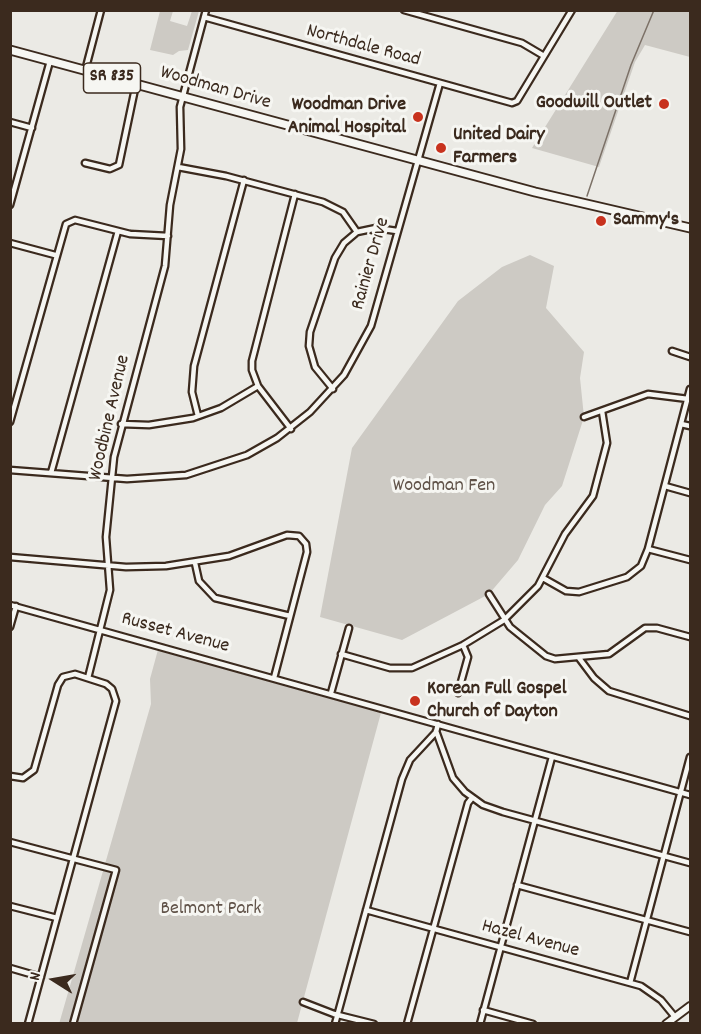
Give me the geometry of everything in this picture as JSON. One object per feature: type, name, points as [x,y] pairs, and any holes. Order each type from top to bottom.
[{"type":"main road","name":"Woodman Drive","points":[[10,50],[552,196],[690,228]]},
{"type":"street","points":[[86,71],[101,10]]},
{"type":"street","name":"Woodbine Avenue","points":[[88,678],[110,590],[106,537],[111,478],[121,424],[165,266],[182,140],[180,119],[183,97],[206,10]]},
{"type":"street","points":[[404,10],[522,43],[543,56],[572,10]]},
{"type":"street","name":"Northdale Road","points":[[204,17],[440,84],[514,102],[543,56]]},
{"type":"street","points":[[10,205],[13,186],[50,61]]},
{"type":"street","points":[[85,163],[110,169],[119,165],[136,84]]},
{"type":"street","name":"Rainier Drive","points":[[10,470],[153,479],[202,471],[247,455],[291,429],[333,389],[351,364],[368,332],[440,84]]},
{"type":"street","points":[[10,122],[32,128]]},
{"type":"street","points":[[178,167],[244,180],[337,207],[349,218],[357,232]]},
{"type":"street","points":[[198,416],[192,392],[193,369],[244,180]]},
{"type":"street","points":[[291,429],[258,386],[252,370],[252,353],[295,194]]},
{"type":"street","points":[[10,422],[63,227],[71,220],[118,231],[168,236]]},
{"type":"street","points":[[333,389],[315,367],[309,338],[335,258],[344,243],[357,232],[376,228],[397,231]]},
{"type":"street","points":[[51,473],[118,231]]},
{"type":"street","points":[[10,243],[56,255]]},
{"type":"street","points":[[672,351],[690,357]]},
{"type":"street","points":[[121,424],[149,425],[198,416],[235,401],[258,386]]},
{"type":"street","points":[[543,578],[566,591],[585,591],[634,573],[641,566],[648,549],[690,389]]},
{"type":"street","points":[[584,417],[648,394],[688,399]]},
{"type":"street","points":[[341,654],[405,669],[420,666],[463,645],[504,620],[543,578],[565,534],[590,502],[596,488],[607,443],[602,411]]},
{"type":"street","points":[[681,424],[690,426]]},
{"type":"street","points":[[665,486],[690,493]]},
{"type":"street","points":[[10,557],[108,566],[157,567],[229,556],[295,534],[304,540],[307,552],[274,678]]},
{"type":"street","points":[[648,549],[690,560]]},
{"type":"street","points":[[195,563],[202,587],[215,598],[290,616]]},
{"type":"street","points":[[489,594],[504,620],[515,632],[546,656],[555,659],[609,654],[645,628],[657,628],[690,637]]},
{"type":"street","points":[[10,627],[13,605]]},
{"type":"street","name":"Russet Avenue","points":[[13,605],[690,795]]},
{"type":"street","points":[[331,693],[349,628]]},
{"type":"street","points":[[458,693],[468,657],[463,645]]},
{"type":"street","points":[[579,658],[594,678],[609,692],[690,716]]},
{"type":"street","points":[[10,776],[23,778],[30,775],[35,768],[60,681],[71,674],[109,686],[115,693],[116,701],[28,1023]]},
{"type":"street","points":[[335,1023],[405,771],[416,752],[436,731],[438,724]]},
{"type":"street","points":[[436,731],[449,770],[458,784],[472,798],[492,809],[690,863]]},
{"type":"street","points":[[480,1023],[552,757]]},
{"type":"street","points":[[630,983],[690,757]]},
{"type":"street","points":[[407,1023],[468,803],[472,798]]},
{"type":"street","points":[[10,842],[116,870],[73,1023]]},
{"type":"street","points":[[517,885],[690,932]]},
{"type":"street","points":[[10,906],[57,918]]},
{"type":"street","name":"Hazel Avenue","points":[[366,910],[630,983],[654,994],[675,1017]]},
{"type":"street","points":[[10,968],[41,977]]},
{"type":"street","points":[[303,1002],[337,1015],[374,1023]]},
{"type":"street","points":[[666,1023],[690,1005]]},
{"type":"street","points":[[483,1010],[533,1023]]},
{"type":"green space","points":[[618,10],[690,11],[690,57],[645,45],[635,62],[599,167],[532,148]]},
{"type":"green space","points":[[160,11],[173,11],[170,21],[187,26],[192,11],[199,11],[188,50],[179,51],[173,55],[150,50]]},
{"type":"green space","name":"Woodman Fen","points":[[530,255],[554,266],[546,308],[584,352],[580,378],[584,417],[562,486],[545,505],[518,560],[489,594],[402,640],[320,617],[352,448],[458,301],[502,267]]},
{"type":"green space","name":"Belmont Park","points":[[159,646],[382,709],[297,1023],[59,1024],[151,704],[150,679]]},
{"type":"waterway","points":[[587,196],[631,65],[654,10]]},
{"type":"place","name":"Goodwill Outlet","points":[[664,104]]},
{"type":"place","name":"Woodman Drive Animal Hospital","points":[[418,117]]},
{"type":"place","name":"United Dairy Farmers","points":[[441,148]]},
{"type":"place","name":"Sammy's","points":[[601,221]]},
{"type":"place","name":"Korean Full Gospel Church of Dayton","points":[[415,701]]}]
